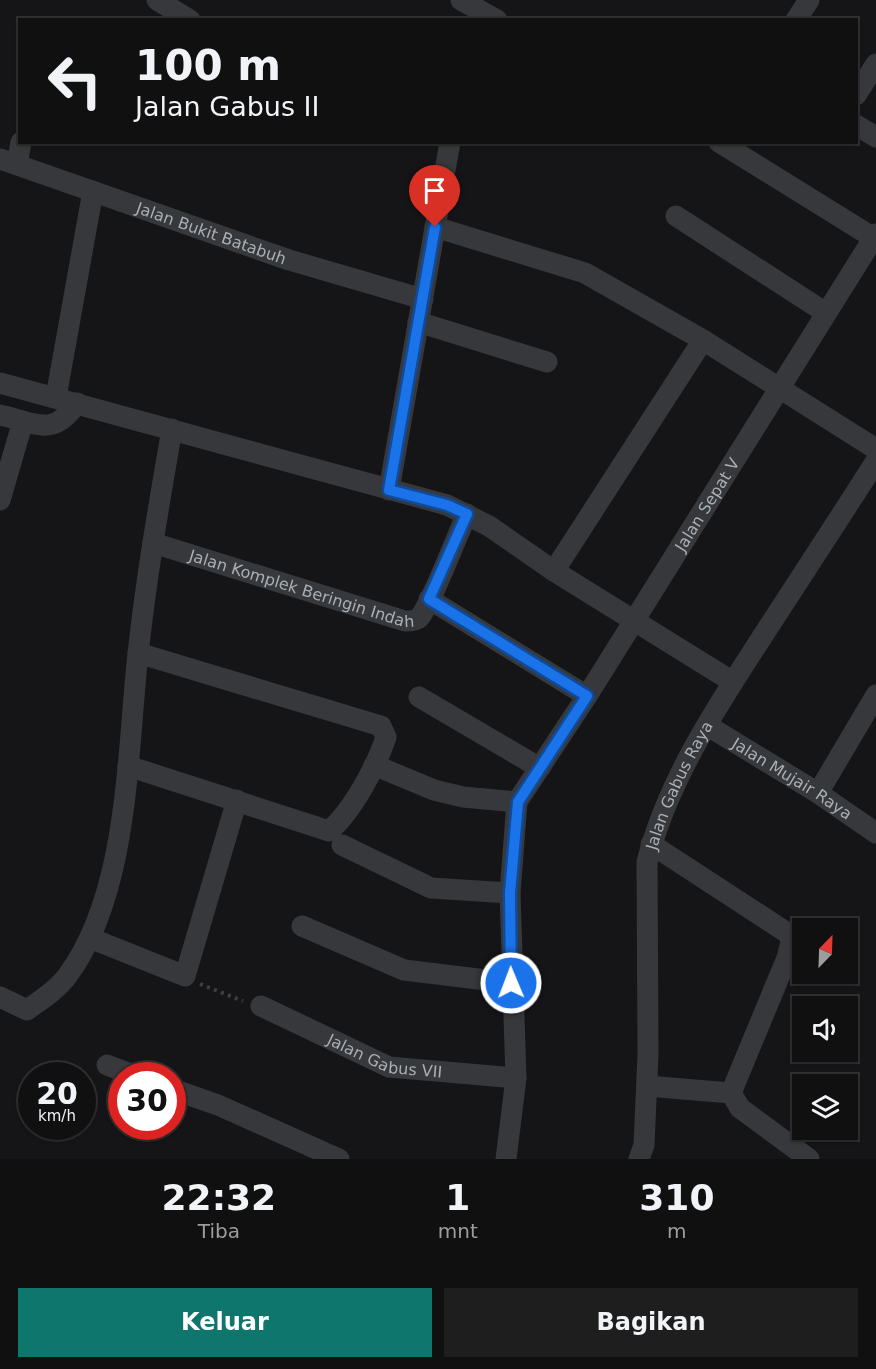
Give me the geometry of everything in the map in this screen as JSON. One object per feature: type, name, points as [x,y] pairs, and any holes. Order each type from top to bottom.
[{"type":"street","points":[[157,0],[187,18]]},
{"type":"street","points":[[797,18],[808,0]]},
{"type":"street","points":[[468,9],[491,18]]},
{"type":"street","points":[[858,91],[876,64]]},
{"type":"street","points":[[858,126],[876,137]]},
{"type":"street","points":[[9,162],[20,144]]},
{"type":"street","points":[[389,490],[450,144]]},
{"type":"street","points":[[722,144],[875,236]]},
{"type":"street","name":"Jalan Bukit Batabuh","points":[[9,162],[289,260],[423,299]]},
{"type":"street","points":[[56,397],[93,191]]},
{"type":"street","points":[[676,216],[826,313]]},
{"type":"street","points":[[435,227],[585,273],[703,340],[876,449]]},
{"type":"street","name":"Jalan Sepat V","points":[[518,802],[587,696],[875,236]]},
{"type":"street","points":[[418,322],[547,362]]},
{"type":"street","points":[[554,571],[703,340]]},
{"type":"street","points":[[0,383],[447,505],[467,514],[633,621],[733,682]]},
{"type":"street","points":[[0,415],[51,427],[61,422],[77,403]]},
{"type":"street","points":[[0,500],[23,421]]},
{"type":"street","points":[[0,997],[27,1010],[68,976],[90,939],[110,886],[128,766],[138,653],[172,429]]},
{"type":"street","name":"Jalan Gabus Raya","points":[[639,1159],[644,1146],[647,862],[651,844],[669,795],[733,682],[876,461]]},
{"type":"street","name":"Jalan Komplek Beringin Indah","points":[[153,543],[405,621],[419,618],[467,514]]},
{"type":"street","points":[[429,599],[587,696]]},
{"type":"street","points":[[128,766],[329,831],[342,820],[374,765],[386,737],[381,726],[138,653]]},
{"type":"street","points":[[419,697],[540,768]]},
{"type":"street","points":[[818,793],[873,706]]},
{"type":"street","name":"Jalan Mujair Raya","points":[[708,726],[818,793],[876,833]]},
{"type":"street","points":[[374,765],[434,790],[463,797],[518,802],[510,893],[511,983],[516,1028],[516,1078],[506,1159]]},
{"type":"street","points":[[90,939],[185,976],[237,800]]},
{"type":"street","points":[[651,844],[789,934],[791,942],[787,958],[731,1093]]},
{"type":"street","points":[[342,845],[431,888],[510,893]]},
{"type":"street","points":[[302,926],[404,970],[511,983]]},
{"type":"street","name":"Jalan Gabus VII","points":[[261,1006],[389,1067],[516,1078]]},
{"type":"street","points":[[646,1086],[731,1093]]},
{"type":"street","points":[[731,1093],[740,1108],[808,1159]]},
{"type":"street","points":[[186,1094],[339,1159]]},
{"type":"path","points":[[185,976],[225,996],[261,1006]]},
{"type":"route","points":[[435,227],[389,490],[447,505],[467,514],[429,599],[587,696],[518,802],[510,893],[511,983]]}]
